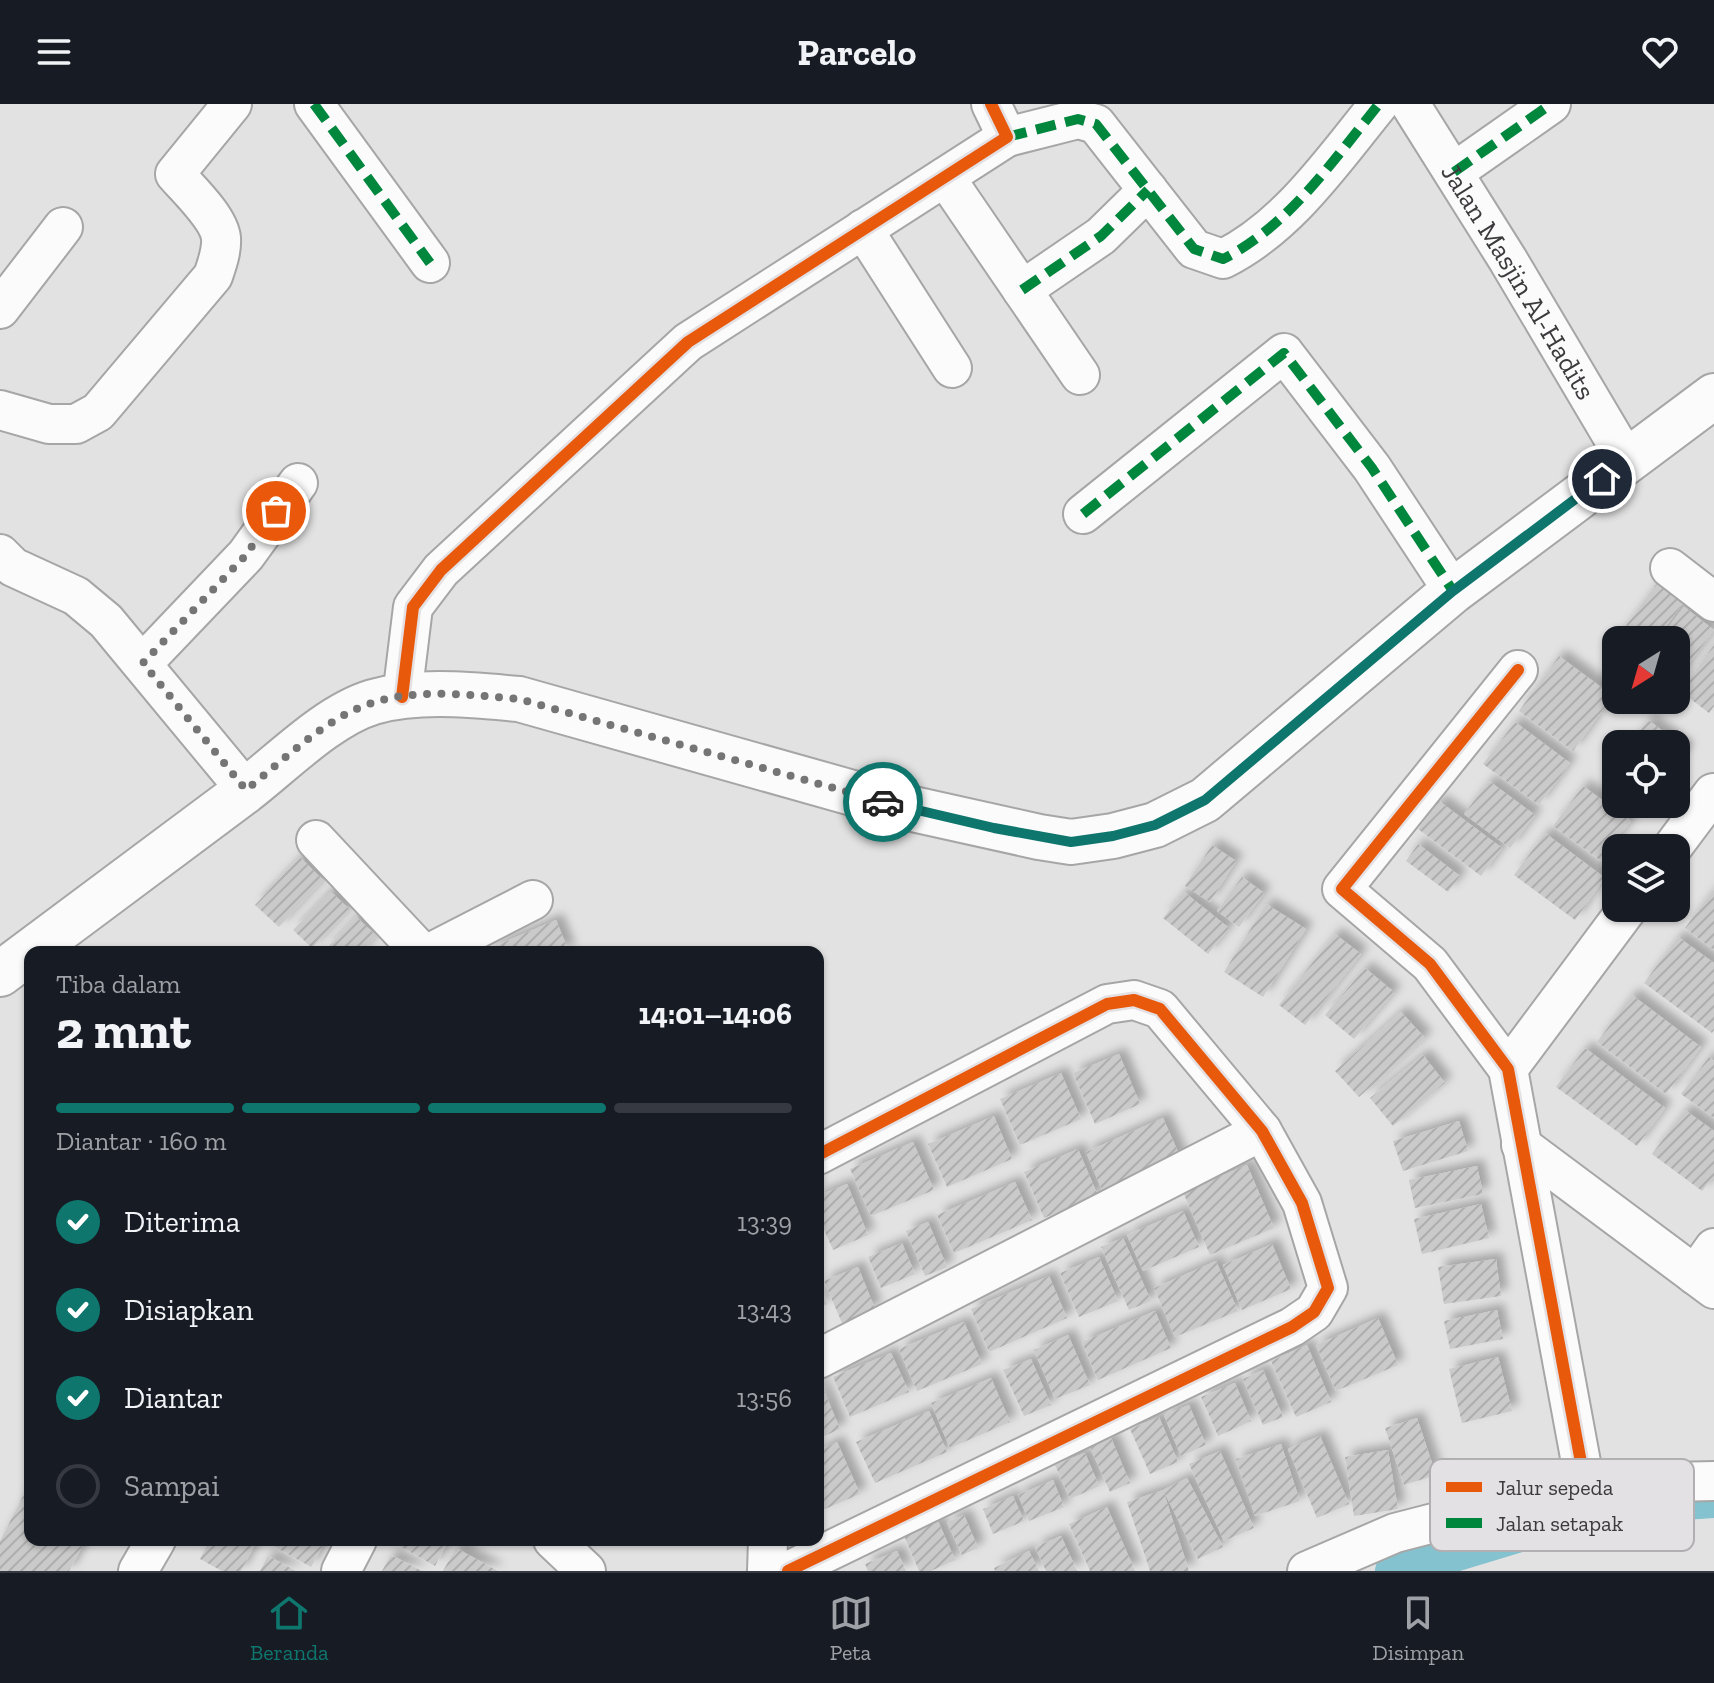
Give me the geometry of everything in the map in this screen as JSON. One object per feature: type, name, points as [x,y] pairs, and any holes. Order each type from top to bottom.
[{"type":"main road","points":[[37,946],[342,717],[372,703],[402,697],[460,694],[519,699],[895,805],[1071,842],[1113,836],[1155,825],[1205,800],[1453,591],[1714,396]]},
{"type":"main road","points":[[0,974],[24,956]]},
{"type":"street","points":[[0,410],[49,424],[76,424],[98,412],[213,276],[221,236],[213,219],[175,174],[232,104]]},
{"type":"street","points":[[314,104],[430,263]]},
{"type":"street","points":[[402,697],[413,607],[441,570],[688,342],[945,177],[999,121],[1078,119],[1096,124],[1194,249],[1223,259],[1238,252],[1274,225],[1322,175],[1379,104]]},
{"type":"street","name":"Jalan Masjin Al-Hadits","points":[[1410,104],[1508,260],[1627,461]]},
{"type":"street","points":[[1454,172],[1551,104]]},
{"type":"street","points":[[945,177],[1080,375]]},
{"type":"street","points":[[1022,290],[1101,236],[1148,190]]},
{"type":"street","points":[[0,309],[63,227]]},
{"type":"street","points":[[863,229],[952,368]]},
{"type":"street","points":[[1083,514],[1284,353],[1372,468],[1453,591]]},
{"type":"street","points":[[143,663],[246,555],[298,483]]},
{"type":"street","points":[[0,554],[13,567],[76,596],[106,621],[246,790]]},
{"type":"street","points":[[1670,568],[1714,602]]},
{"type":"street","points":[[1518,670],[1342,889],[1430,964],[1508,1069],[1580,1459]]},
{"type":"street","points":[[1682,834],[1713,793]]},
{"type":"street","points":[[316,840],[415,946]]},
{"type":"street","points":[[444,946],[533,900]]},
{"type":"street","points":[[1508,1069],[1618,922]]},
{"type":"street","points":[[788,1571],[1292,1327],[1314,1312],[1328,1288],[1302,1203],[1262,1131],[1160,1009],[1134,1000],[1107,1004],[824,1152]]},
{"type":"street","points":[[824,1356],[1262,1131]]},
{"type":"street","points":[[1521,1145],[1708,1271]]},
{"type":"street","points":[[1694,1481],[1714,1481]]},
{"type":"street","points":[[1307,1571],[1395,1533],[1430,1524]]},
{"type":"street","points":[[138,1571],[153,1546]]},
{"type":"street","points":[[341,1571],[354,1546]]},
{"type":"street","points":[[767,1571],[768,1546]]},
{"type":"street","points":[[550,1551],[586,1571]]},
{"type":"building","points":[[1660,579],[1686,599],[1666,626],[1626,626]]},
{"type":"building","points":[[1684,607],[1714,630],[1690,662],[1690,626],[1670,626]]},
{"type":"building","points":[[1714,645],[1714,706],[1709,713],[1690,699],[1690,677]]},
{"type":"building","points":[[1559,656],[1602,688],[1602,711],[1573,751],[1519,711]]},
{"type":"building","points":[[1648,720],[1661,730],[1641,730]]},
{"type":"building","points":[[1515,722],[1570,763],[1539,805],[1483,764]]},
{"type":"building","points":[[1489,781],[1535,815],[1510,848],[1464,814]]},
{"type":"building","points":[[1583,786],[1602,800],[1602,818],[1627,818],[1631,821],[1621,834],[1602,834],[1601,861],[1553,826]]},
{"type":"building","points":[[1439,801],[1502,848],[1481,876],[1418,829]]},
{"type":"building","points":[[1545,833],[1602,876],[1602,882],[1575,920],[1514,875]]},
{"type":"building","points":[[1418,844],[1460,876],[1448,892],[1406,861]]},
{"type":"building","points":[[1212,845],[1236,861],[1210,902],[1185,886]]},
{"type":"building","points":[[300,857],[323,880],[279,927],[255,905]]},
{"type":"building","points":[[1242,877],[1264,893],[1239,927],[1217,911]]},
{"type":"building","points":[[1714,889],[1714,950],[1685,928]]},
{"type":"building","points":[[330,891],[349,909],[314,946],[310,946],[293,930]]},
{"type":"building","points":[[1184,892],[1229,928],[1208,954],[1163,918]]},
{"type":"building","points":[[1266,904],[1306,929],[1263,997],[1224,972]]},
{"type":"building","points":[[356,917],[377,936],[367,946],[329,946]]},
{"type":"building","points":[[556,920],[567,946],[495,946]]},
{"type":"building","points":[[1335,934],[1361,954],[1305,1025],[1279,1005]]},
{"type":"building","points":[[1678,937],[1714,963],[1712,1033],[1644,983]]},
{"type":"building","points":[[1365,968],[1394,992],[1354,1039],[1325,1015]]},
{"type":"building","points":[[1632,995],[1701,1047],[1666,1094],[1597,1042]]},
{"type":"building","points":[[1401,1012],[1425,1038],[1359,1097],[1335,1071]]},
{"type":"building","points":[[1585,1048],[1665,1108],[1637,1146],[1556,1087]]},
{"type":"building","points":[[1119,1054],[1140,1104],[1095,1124],[1073,1073]]},
{"type":"building","points":[[1423,1055],[1445,1083],[1393,1126],[1370,1098]]},
{"type":"building","points":[[1709,1057],[1714,1061],[1714,1118],[1681,1094]]},
{"type":"building","points":[[1061,1073],[1081,1119],[1020,1145],[1000,1099]]},
{"type":"building","points":[[1685,1110],[1714,1131],[1714,1176],[1702,1191],[1652,1154]]},
{"type":"building","points":[[994,1116],[1012,1159],[947,1187],[928,1144]]},
{"type":"building","points":[[1163,1118],[1182,1161],[1104,1195],[1086,1152]]},
{"type":"building","points":[[1459,1121],[1468,1151],[1403,1171],[1393,1141]]},
{"type":"building","points":[[913,1142],[934,1190],[871,1216],[850,1169]]},
{"type":"building","points":[[1078,1149],[1098,1196],[1044,1218],[1024,1172]]},
{"type":"building","points":[[1247,1165],[1274,1228],[1210,1255],[1183,1192]]},
{"type":"building","points":[[1477,1166],[1483,1194],[1415,1208],[1409,1180]]},
{"type":"building","points":[[1015,1182],[1032,1220],[954,1253],[937,1215]]},
{"type":"building","points":[[847,1184],[868,1235],[833,1250],[824,1230],[824,1194]]},
{"type":"building","points":[[1481,1204],[1489,1238],[1422,1254],[1414,1219]]},
{"type":"building","points":[[1183,1211],[1199,1247],[1143,1271],[1127,1235]]},
{"type":"building","points":[[928,1222],[947,1267],[925,1276],[906,1231]]},
{"type":"building","points":[[1123,1238],[1151,1301],[1129,1310],[1101,1247]]},
{"type":"building","points":[[902,1243],[915,1274],[881,1288],[868,1257]]},
{"type":"building","points":[[1272,1244],[1291,1289],[1242,1310],[1223,1265]]},
{"type":"building","points":[[1099,1257],[1118,1301],[1079,1317],[1060,1273]]},
{"type":"building","points":[[1496,1259],[1501,1296],[1444,1304],[1438,1267]]},
{"type":"building","points":[[1216,1261],[1238,1311],[1175,1337],[1154,1288]]},
{"type":"building","points":[[858,1267],[875,1309],[842,1323],[824,1281]]},
{"type":"building","points":[[1049,1276],[1067,1318],[989,1352],[971,1309]]},
{"type":"building","points":[[1497,1310],[1503,1339],[1450,1349],[1444,1321]]},
{"type":"building","points":[[1155,1311],[1171,1348],[1098,1380],[1082,1342]]},
{"type":"building","points":[[1378,1318],[1398,1365],[1336,1391],[1316,1345]]},
{"type":"building","points":[[964,1322],[982,1364],[917,1391],[899,1349]]},
{"type":"building","points":[[1068,1335],[1090,1385],[1055,1399],[1034,1350]]},
{"type":"building","points":[[1307,1345],[1331,1402],[1296,1417],[1271,1361]]},
{"type":"building","points":[[891,1353],[909,1392],[850,1417],[833,1377]]},
{"type":"building","points":[[1498,1357],[1512,1411],[1462,1423],[1449,1369]]},
{"type":"building","points":[[1031,1359],[1051,1405],[1024,1416],[1003,1370]]},
{"type":"building","points":[[1263,1370],[1283,1417],[1263,1425],[1243,1379]]},
{"type":"building","points":[[991,1378],[1010,1422],[950,1448],[931,1403]]},
{"type":"building","points":[[1235,1383],[1251,1421],[1218,1436],[1201,1397]]},
{"type":"building","points":[[824,1391],[840,1429],[824,1436]]},
{"type":"building","points":[[1189,1405],[1206,1445],[1181,1456],[1164,1415]]},
{"type":"building","points":[[929,1411],[947,1452],[875,1483],[856,1442]]},
{"type":"building","points":[[1159,1417],[1178,1462],[1150,1474],[1130,1429]]},
{"type":"building","points":[[1417,1418],[1431,1459],[1430,1477],[1404,1485],[1385,1428]]},
{"type":"building","points":[[1320,1436],[1349,1504],[1317,1518],[1288,1449]]},
{"type":"building","points":[[1111,1438],[1130,1483],[1110,1492],[1090,1447]]},
{"type":"building","points":[[837,1442],[860,1494],[824,1509],[824,1448]]},
{"type":"building","points":[[1281,1444],[1300,1501],[1255,1516],[1236,1459]]},
{"type":"building","points":[[1388,1450],[1398,1509],[1354,1516],[1345,1457]]},
{"type":"building","points":[[1220,1451],[1254,1528],[1224,1541],[1189,1464]]},
{"type":"building","points":[[1085,1453],[1099,1486],[1070,1499],[1055,1465]]},
{"type":"building","points":[[1187,1478],[1223,1547],[1198,1559],[1163,1490]]},
{"type":"building","points":[[1053,1480],[1064,1507],[1029,1521],[1018,1495]]},
{"type":"building","points":[[1163,1490],[1189,1571],[1150,1571],[1127,1502]]},
{"type":"building","points":[[23,1496],[24,1546],[83,1546],[69,1571],[0,1571],[0,1541]]},
{"type":"building","points":[[1013,1496],[1024,1521],[993,1534],[983,1509]]},
{"type":"building","points":[[1107,1507],[1135,1571],[1090,1571],[1069,1524]]},
{"type":"building","points":[[964,1515],[978,1548],[962,1555],[947,1522]]},
{"type":"building","points":[[938,1521],[955,1560],[931,1571],[919,1571],[904,1536]]},
{"type":"building","points":[[1061,1536],[1077,1571],[1046,1571],[1035,1547]]},
{"type":"building","points":[[207,1546],[254,1546],[241,1571],[222,1571],[200,1559]]},
{"type":"building","points":[[275,1546],[323,1546],[311,1567]]},
{"type":"building","points":[[400,1546],[446,1546],[435,1566]]},
{"type":"building","points":[[456,1548],[498,1571],[443,1571]]},
{"type":"building","points":[[897,1551],[906,1571],[868,1571],[865,1564]]},
{"type":"building","points":[[1029,1551],[1039,1571],[995,1571],[994,1568]]},
{"type":"building","points":[[391,1555],[422,1571],[382,1571]]},
{"type":"building","points":[[268,1556],[296,1571],[260,1571]]},
{"type":"waterway","points":[[1694,1500],[1714,1499]]},
{"type":"waterway","points":[[1394,1571],[1460,1551]]},
{"type":"marked path","points":[[314,104],[430,263]]},
{"type":"marked path","points":[[1007,137],[1078,119],[1096,124],[1194,249],[1223,259],[1269,229],[1289,210],[1327,169],[1379,104]]},
{"type":"marked path","points":[[1454,172],[1551,104]]},
{"type":"marked path","points":[[1022,290],[1101,236],[1148,190]]},
{"type":"marked path","points":[[1083,514],[1284,353],[1372,468],[1453,591]]},
{"type":"cycle path","points":[[402,697],[413,607],[441,570],[688,342],[1007,137],[991,104]]},
{"type":"cycle path","points":[[1518,670],[1342,889],[1430,964],[1508,1069],[1580,1459]]},
{"type":"cycle path","points":[[788,1571],[1292,1327],[1314,1312],[1328,1288],[1302,1203],[1262,1131],[1160,1009],[1134,1000],[1107,1004],[824,1152]]},
{"type":"way so far","points":[[276,511],[246,555],[143,663],[246,790],[313,737],[342,717],[372,703],[402,697],[460,694],[519,699],[883,802]]},
{"type":"route","points":[[883,802],[1071,842],[1113,836],[1155,825],[1205,800],[1453,591],[1602,479]]}]
